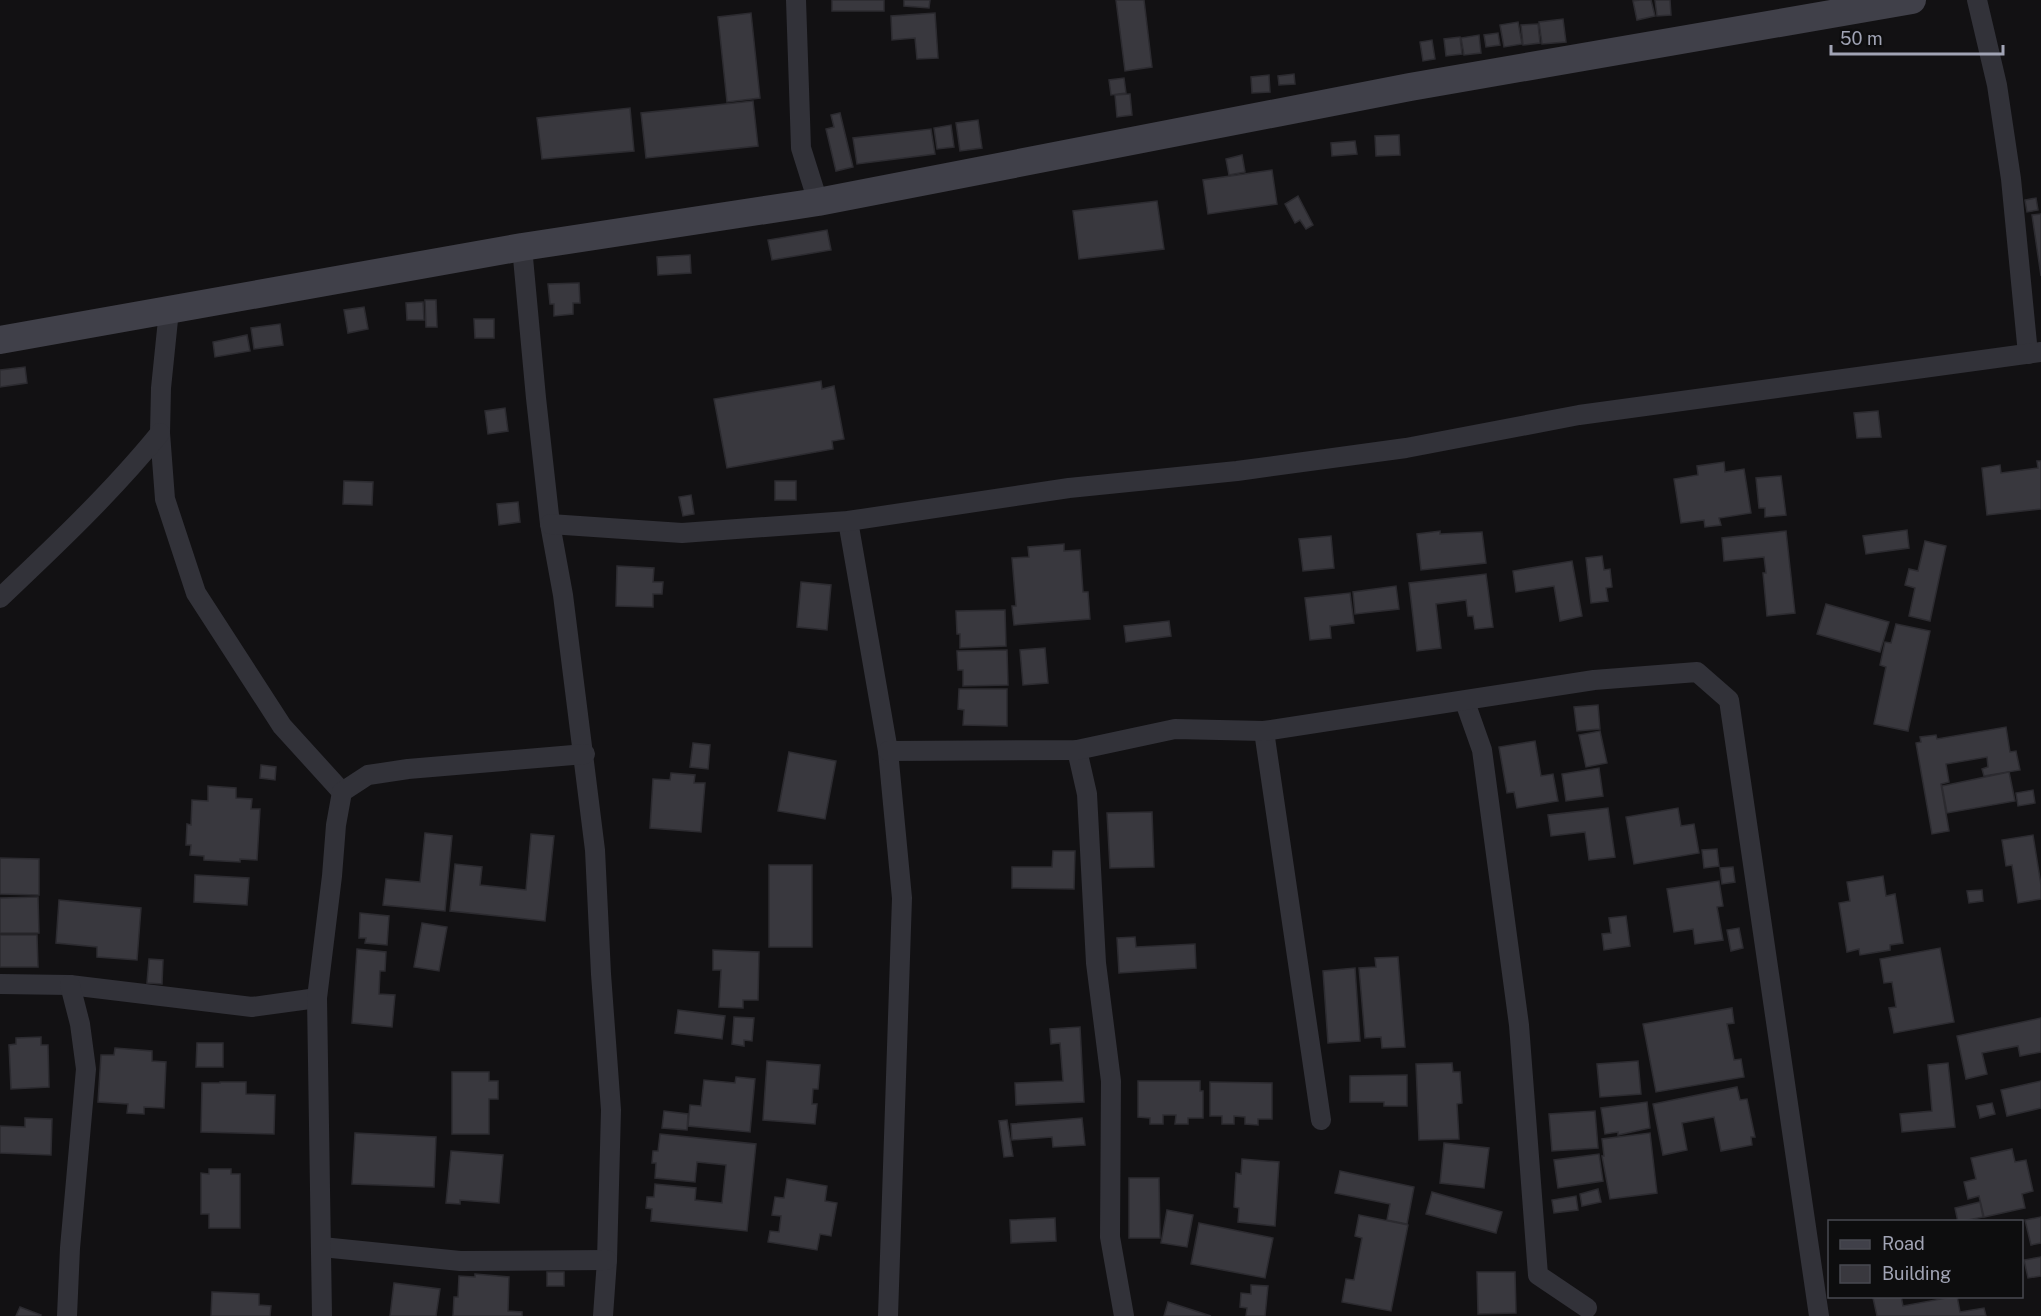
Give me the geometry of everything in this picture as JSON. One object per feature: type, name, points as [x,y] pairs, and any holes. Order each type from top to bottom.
[{"type":"main road","points":[[0,340],[522,247],[818,202],[1410,87],[1912,0]]},
{"type":"street","points":[[795,0],[801,148],[818,202]]},
{"type":"street","points":[[550,524],[682,533],[848,521],[1069,488],[1237,471],[1406,448],[1579,415],[2034,353],[1998,85],[1977,0]]},
{"type":"street","points":[[522,247],[550,524],[563,595],[596,850],[601,974],[611,1110],[607,1260],[603,1316]]},
{"type":"street","points":[[169,310],[161,388],[160,433],[165,499],[196,593],[282,726],[342,792]]},
{"type":"street","points":[[0,598],[102,498],[160,433]]},
{"type":"street","points":[[848,521],[888,751],[902,898],[888,1316]]},
{"type":"street","points":[[888,751],[1077,750],[1175,729],[1264,731],[1465,702],[1594,680],[1697,672],[1729,700],[1819,1316]]},
{"type":"street","points":[[1465,702],[1482,750],[1519,1025],[1538,1275],[1587,1308]]},
{"type":"street","points":[[1264,731],[1321,1120]]},
{"type":"street","points":[[1077,750],[1087,794],[1096,963],[1111,1081],[1110,1237],[1124,1316]]},
{"type":"street","points":[[322,1316],[317,998],[336,825],[342,792],[368,775],[408,769],[585,754]]},
{"type":"street","points":[[0,984],[70,985],[252,1007],[317,998]]},
{"type":"street","points":[[67,1316],[70,1248],[86,1069],[80,1024],[70,985]]},
{"type":"street","points":[[322,1247],[460,1262],[607,1260]]},
{"type":"building","points":[[832,0],[884,0],[884,11],[832,11]]},
{"type":"building","points":[[904,0],[930,0],[929,8],[904,6]]},
{"type":"building","points":[[1116,0],[1144,0],[1152,67],[1125,71]]},
{"type":"building","points":[[1651,0],[1655,16],[1637,20],[1633,1]]},
{"type":"building","points":[[1655,0],[1670,0],[1671,15],[1657,16]]},
{"type":"building","points":[[751,13],[760,98],[727,102],[718,17]]},
{"type":"building","points":[[935,13],[938,58],[917,59],[915,38],[892,40],[891,16]]},
{"type":"building","points":[[1563,19],[1566,42],[1542,44],[1539,22]]},
{"type":"building","points":[[1518,22],[1522,44],[1504,47],[1500,25]]},
{"type":"building","points":[[1538,24],[1540,43],[1523,45],[1521,25]]},
{"type":"building","points":[[1498,33],[1500,45],[1486,47],[1484,35]]},
{"type":"building","points":[[1479,35],[1481,53],[1464,55],[1461,38]]},
{"type":"building","points":[[1460,37],[1462,54],[1446,56],[1444,39]]},
{"type":"building","points":[[1432,40],[1435,59],[1423,61],[1420,42]]},
{"type":"building","points":[[1294,74],[1295,84],[1279,85],[1278,76]]},
{"type":"building","points":[[1269,75],[1270,92],[1252,93],[1251,77]]},
{"type":"building","points":[[1124,78],[1126,93],[1111,95],[1109,80]]},
{"type":"building","points":[[1130,94],[1132,115],[1117,117],[1115,95]]},
{"type":"building","points":[[753,101],[758,146],[646,158],[641,113]]},
{"type":"building","points":[[630,108],[634,151],[542,159],[537,118]]},
{"type":"building","points":[[840,113],[853,167],[836,171],[826,129],[834,127],[831,115]]},
{"type":"building","points":[[978,120],[982,148],[960,151],[956,123]]},
{"type":"building","points":[[951,125],[954,147],[937,149],[934,128]]},
{"type":"building","points":[[931,129],[935,154],[857,164],[853,138]]},
{"type":"building","points":[[1399,135],[1400,155],[1376,156],[1375,136]]},
{"type":"building","points":[[1355,141],[1357,154],[1332,156],[1331,143]]},
{"type":"building","points":[[1242,155],[1245,172],[1229,175],[1226,159]]},
{"type":"building","points":[[1272,170],[1277,204],[1208,214],[1203,180]]},
{"type":"building","points":[[1298,196],[1313,225],[1306,229],[1300,220],[1295,223],[1285,204]]},
{"type":"building","points":[[2036,198],[2038,210],[2027,212],[2025,200]]},
{"type":"building","points":[[1157,201],[1164,249],[1079,259],[1073,211]]},
{"type":"building","points":[[2041,214],[2041,276],[2032,215]]},
{"type":"building","points":[[827,230],[831,250],[772,260],[768,240]]},
{"type":"building","points":[[690,255],[691,273],[658,275],[657,257]]},
{"type":"building","points":[[579,283],[580,303],[573,303],[573,314],[554,316],[554,304],[550,304],[548,284]]},
{"type":"building","points":[[425,300],[436,300],[437,327],[426,327]]},
{"type":"building","points":[[423,302],[424,320],[407,320],[406,303]]},
{"type":"building","points":[[364,307],[368,329],[348,333],[344,310]]},
{"type":"building","points":[[474,319],[494,319],[494,338],[475,338]]},
{"type":"building","points":[[280,324],[283,345],[254,349],[251,328]]},
{"type":"building","points":[[247,335],[250,351],[215,357],[213,342]]},
{"type":"building","points":[[25,367],[27,383],[0,387],[0,370]]},
{"type":"building","points":[[821,381],[822,389],[834,386],[844,439],[832,441],[833,449],[727,468],[714,399]]},
{"type":"building","points":[[505,408],[508,431],[488,434],[485,411]]},
{"type":"building","points":[[1878,411],[1881,437],[1857,438],[1854,413]]},
{"type":"building","points":[[2037,461],[2041,461],[2041,509],[1987,515],[1982,468],[2000,465],[2001,473],[2038,468]]},
{"type":"building","points":[[1724,462],[1725,472],[1744,469],[1751,513],[1719,518],[1721,525],[1705,527],[1704,520],[1681,523],[1674,479],[1698,475],[1697,466]]},
{"type":"building","points":[[1781,476],[1786,515],[1765,517],[1765,508],[1759,508],[1756,478]]},
{"type":"building","points":[[344,481],[373,482],[372,505],[343,504]]},
{"type":"building","points":[[775,481],[796,481],[796,500],[775,500]]},
{"type":"building","points":[[691,495],[694,514],[683,516],[679,497]]},
{"type":"building","points":[[518,502],[520,522],[499,525],[497,504]]},
{"type":"building","points":[[1907,530],[1909,548],[1866,554],[1863,536]]},
{"type":"building","points":[[1440,531],[1440,534],[1482,532],[1486,563],[1421,570],[1417,534]]},
{"type":"building","points":[[1786,531],[1795,613],[1767,616],[1763,573],[1766,573],[1764,557],[1724,561],[1722,538]]},
{"type":"building","points":[[1331,536],[1334,568],[1303,571],[1299,539]]},
{"type":"building","points":[[1925,541],[1946,546],[1930,621],[1909,616],[1915,588],[1905,585],[1909,569],[1918,571]]},
{"type":"building","points":[[1064,544],[1064,551],[1080,550],[1083,592],[1088,592],[1090,619],[1014,625],[1012,606],[1016,606],[1012,558],[1029,557],[1028,547]]},
{"type":"building","points":[[1602,556],[1604,570],[1610,569],[1612,587],[1606,588],[1608,601],[1591,603],[1586,558]]},
{"type":"building","points":[[1572,561],[1582,616],[1560,621],[1554,586],[1516,592],[1513,571]]},
{"type":"building","points":[[617,566],[654,568],[653,582],[663,582],[662,594],[653,594],[653,607],[616,606]]},
{"type":"building","points":[[1486,574],[1493,627],[1475,629],[1473,616],[1468,616],[1466,600],[1436,604],[1441,648],[1417,651],[1409,583]]},
{"type":"building","points":[[801,582],[831,585],[827,630],[797,627]]},
{"type":"building","points":[[1396,586],[1399,609],[1355,614],[1353,592]]},
{"type":"building","points":[[1350,593],[1354,623],[1330,626],[1331,638],[1310,640],[1305,598]]},
{"type":"building","points":[[1826,604],[1889,622],[1880,652],[1817,634]]},
{"type":"building","points":[[1005,610],[1006,646],[960,648],[956,611]]},
{"type":"building","points":[[1169,621],[1171,636],[1126,642],[1124,626]]},
{"type":"building","points":[[1896,624],[1930,631],[1908,731],[1874,724],[1886,667],[1880,665],[1885,642],[1891,643]]},
{"type":"building","points":[[1045,648],[1048,683],[1023,685],[1020,650]]},
{"type":"building","points":[[1007,650],[1008,685],[963,686],[963,670],[958,670],[957,651]]},
{"type":"building","points":[[959,689],[1007,689],[1007,726],[963,725],[964,710],[958,709]]},
{"type":"building","points":[[1598,705],[1600,729],[1577,731],[1574,707]]},
{"type":"building","points":[[2006,727],[2010,752],[2016,751],[2020,770],[1984,776],[1982,769],[1988,767],[1987,757],[1946,764],[1949,782],[1941,784],[1949,831],[1932,834],[1916,743],[1921,742],[1920,737],[1936,735],[1937,739]]},
{"type":"building","points":[[1600,731],[1607,763],[1586,767],[1579,735]]},
{"type":"building","points":[[1535,741],[1541,776],[1553,774],[1558,801],[1517,808],[1514,792],[1507,793],[1499,747]]},
{"type":"building","points":[[693,743],[710,745],[708,769],[690,767]]},
{"type":"building","points":[[789,752],[836,761],[825,819],[778,811]]},
{"type":"building","points":[[261,765],[276,767],[275,780],[260,778]]},
{"type":"building","points":[[1599,768],[1603,796],[1566,801],[1562,774]]},
{"type":"building","points":[[2009,772],[2015,801],[1947,813],[1942,786]]},
{"type":"building","points":[[671,773],[695,775],[694,783],[705,783],[701,832],[650,828],[653,779],[670,780]]},
{"type":"building","points":[[208,786],[236,788],[236,798],[252,799],[251,809],[260,809],[257,860],[240,859],[240,862],[204,860],[204,856],[190,855],[191,845],[186,845],[187,824],[191,825],[192,800],[208,801]]},
{"type":"building","points":[[2033,790],[2035,803],[2018,806],[2016,793]]},
{"type":"building","points":[[1608,808],[1615,857],[1589,860],[1585,832],[1551,836],[1548,815]]},
{"type":"building","points":[[1678,808],[1681,826],[1694,824],[1699,853],[1634,864],[1626,817]]},
{"type":"building","points":[[1152,812],[1154,867],[1110,868],[1107,813]]},
{"type":"building","points":[[425,833],[452,836],[445,911],[383,905],[386,879],[420,882]]},
{"type":"building","points":[[531,834],[554,836],[545,921],[450,911],[455,864],[482,867],[480,885],[526,890]]},
{"type":"building","points":[[2033,835],[2041,899],[2018,903],[2012,865],[2006,866],[2002,840]]},
{"type":"building","points":[[1717,849],[1719,866],[1704,868],[1702,850]]},
{"type":"building","points":[[1053,851],[1075,851],[1074,889],[1012,888],[1012,867],[1052,867]]},
{"type":"building","points":[[0,858],[39,859],[39,895],[0,894]]},
{"type":"building","points":[[769,865],[812,865],[812,947],[769,947]]},
{"type":"building","points":[[1733,867],[1735,882],[1722,884],[1720,868]]},
{"type":"building","points":[[195,875],[249,878],[247,905],[194,902]]},
{"type":"building","points":[[1883,876],[1886,896],[1895,894],[1903,943],[1890,945],[1890,950],[1860,955],[1859,949],[1847,952],[1839,903],[1850,901],[1847,882]]},
{"type":"building","points":[[1719,881],[1723,906],[1717,907],[1723,940],[1695,944],[1693,929],[1674,932],[1667,889]]},
{"type":"building","points":[[1982,890],[1983,901],[1969,903],[1967,891]]},
{"type":"building","points":[[38,897],[39,933],[0,933],[0,898]]},
{"type":"building","points":[[59,900],[141,908],[137,960],[97,957],[97,947],[56,943]]},
{"type":"building","points":[[360,913],[389,916],[387,945],[365,943],[366,938],[359,938]]},
{"type":"building","points":[[1626,916],[1630,946],[1604,950],[1602,934],[1611,933],[1609,918]]},
{"type":"building","points":[[422,923],[447,927],[439,971],[414,967]]},
{"type":"building","points":[[1739,928],[1743,948],[1731,951],[1727,930]]},
{"type":"building","points":[[0,935],[37,935],[38,967],[0,967]]},
{"type":"building","points":[[1135,937],[1136,947],[1195,944],[1196,968],[1119,973],[1117,938]]},
{"type":"building","points":[[1940,948],[1954,1022],[1894,1033],[1889,1008],[1896,1007],[1892,982],[1884,983],[1880,959]]},
{"type":"building","points":[[357,949],[386,952],[385,971],[380,971],[379,994],[395,995],[392,1027],[352,1023]]},
{"type":"building","points":[[713,950],[759,952],[758,1000],[743,1000],[743,1008],[719,1007],[721,970],[713,970]]},
{"type":"building","points":[[1398,957],[1405,1047],[1382,1048],[1381,1037],[1365,1038],[1359,968],[1376,967],[1375,958]]},
{"type":"building","points":[[149,959],[163,960],[162,984],[147,983]]},
{"type":"building","points":[[1355,968],[1360,1041],[1328,1043],[1323,971]]},
{"type":"building","points":[[1732,1008],[1734,1023],[1727,1024],[1734,1060],[1741,1059],[1744,1077],[1656,1092],[1643,1024]]},
{"type":"building","points":[[678,1010],[725,1016],[722,1039],[675,1033]]},
{"type":"building","points":[[734,1017],[754,1018],[752,1041],[744,1040],[744,1046],[732,1044]]},
{"type":"building","points":[[2041,1018],[2041,1052],[2020,1056],[2018,1046],[1982,1053],[1987,1074],[1966,1079],[1957,1036]]},
{"type":"building","points":[[1080,1027],[1084,1102],[1016,1105],[1015,1083],[1063,1081],[1060,1043],[1051,1044],[1050,1029]]},
{"type":"building","points":[[41,1037],[41,1045],[48,1045],[49,1087],[11,1089],[9,1045],[16,1044],[16,1038]]},
{"type":"building","points":[[197,1043],[223,1043],[223,1067],[196,1067]]},
{"type":"building","points":[[115,1048],[152,1051],[152,1061],[166,1062],[164,1108],[144,1107],[144,1114],[127,1113],[128,1104],[98,1102],[101,1055],[114,1055]]},
{"type":"building","points":[[767,1061],[820,1065],[818,1089],[813,1089],[812,1104],[817,1104],[815,1124],[763,1120]]},
{"type":"building","points":[[1638,1061],[1641,1094],[1600,1097],[1597,1064]]},
{"type":"building","points":[[1452,1063],[1453,1072],[1460,1072],[1462,1103],[1457,1104],[1459,1139],[1419,1140],[1416,1064]]},
{"type":"building","points":[[1948,1063],[1955,1127],[1902,1132],[1900,1114],[1932,1111],[1928,1065]]},
{"type":"building","points":[[452,1072],[489,1072],[489,1081],[498,1081],[498,1099],[489,1099],[489,1134],[452,1134]]},
{"type":"building","points":[[1407,1075],[1407,1106],[1384,1106],[1384,1102],[1350,1102],[1350,1076]]},
{"type":"building","points":[[736,1077],[755,1079],[750,1132],[688,1126],[690,1105],[701,1106],[704,1080],[735,1083]]},
{"type":"building","points":[[1138,1081],[1200,1081],[1200,1091],[1203,1091],[1203,1118],[1188,1118],[1188,1124],[1175,1124],[1176,1115],[1163,1115],[1163,1124],[1150,1124],[1150,1118],[1138,1117]]},
{"type":"building","points":[[2041,1081],[2041,1108],[2007,1116],[2001,1090]]},
{"type":"building","points":[[246,1082],[246,1094],[275,1095],[274,1134],[201,1132],[202,1083]]},
{"type":"building","points":[[1210,1082],[1272,1083],[1272,1119],[1258,1119],[1258,1125],[1245,1124],[1245,1117],[1234,1116],[1234,1124],[1222,1124],[1222,1116],[1210,1116]]},
{"type":"building","points":[[1737,1087],[1740,1100],[1747,1099],[1755,1137],[1751,1137],[1752,1145],[1721,1151],[1714,1117],[1682,1123],[1687,1150],[1663,1155],[1653,1104]]},
{"type":"building","points":[[1647,1102],[1650,1128],[1618,1135],[1618,1132],[1605,1134],[1601,1108]]},
{"type":"building","points":[[1992,1103],[1995,1114],[1980,1118],[1977,1106]]},
{"type":"building","points":[[664,1111],[688,1114],[687,1130],[662,1128]]},
{"type":"building","points":[[1595,1111],[1598,1148],[1552,1151],[1549,1114]]},
{"type":"building","points":[[25,1118],[52,1119],[51,1155],[0,1153],[0,1126],[25,1127]]},
{"type":"building","points":[[1082,1118],[1085,1145],[1053,1147],[1052,1137],[1012,1140],[1011,1124]]},
{"type":"building","points":[[1007,1120],[1013,1156],[1004,1157],[999,1121]]},
{"type":"building","points":[[355,1133],[436,1137],[434,1187],[352,1184]]},
{"type":"building","points":[[1650,1133],[1657,1193],[1610,1199],[1602,1156],[1604,1156],[1602,1139]]},
{"type":"building","points":[[660,1134],[756,1144],[747,1231],[651,1221],[652,1209],[646,1208],[647,1197],[654,1197],[655,1184],[696,1188],[695,1200],[722,1203],[726,1165],[697,1162],[695,1182],[655,1178],[656,1163],[652,1163],[653,1151],[658,1151]]},
{"type":"building","points":[[1444,1143],[1489,1148],[1484,1188],[1440,1183]]},
{"type":"building","points":[[2012,1149],[2015,1162],[2026,1160],[2033,1191],[2022,1194],[2025,1208],[1984,1217],[1979,1196],[1968,1199],[1964,1182],[1976,1179],[1971,1158]]},
{"type":"building","points":[[451,1151],[503,1155],[499,1203],[460,1200],[460,1204],[446,1203]]},
{"type":"building","points":[[1599,1154],[1603,1181],[1558,1188],[1554,1160]]},
{"type":"building","points":[[1242,1159],[1279,1162],[1275,1226],[1238,1222],[1239,1208],[1234,1207],[1236,1173],[1241,1174]]},
{"type":"building","points":[[209,1169],[231,1169],[231,1174],[240,1174],[240,1228],[209,1228],[209,1214],[201,1214],[201,1173],[209,1174]]},
{"type":"building","points":[[1340,1171],[1414,1187],[1407,1224],[1387,1220],[1390,1204],[1335,1193]]},
{"type":"building","points":[[1129,1178],[1159,1178],[1160,1238],[1129,1238]]},
{"type":"building","points":[[787,1179],[827,1186],[825,1201],[837,1203],[831,1236],[820,1234],[817,1250],[768,1242],[770,1231],[779,1232],[781,1216],[772,1215],[775,1197],[784,1198]]},
{"type":"building","points":[[1598,1189],[1601,1202],[1582,1206],[1580,1194]]},
{"type":"building","points":[[1432,1192],[1502,1212],[1496,1233],[1426,1214]]},
{"type":"building","points":[[1576,1196],[1578,1210],[1554,1213],[1552,1200]]},
{"type":"building","points":[[1980,1202],[1983,1217],[1958,1220],[1955,1208]]},
{"type":"building","points":[[1167,1210],[1193,1215],[1187,1247],[1161,1243]]},
{"type":"building","points":[[1359,1215],[1408,1225],[1391,1311],[1342,1302],[1346,1279],[1354,1280],[1362,1238],[1355,1236]]},
{"type":"building","points":[[2041,1217],[2041,1243],[2031,1245],[2025,1220]]},
{"type":"building","points":[[1055,1218],[1056,1241],[1011,1243],[1010,1220]]},
{"type":"building","points":[[1199,1223],[1273,1238],[1265,1278],[1191,1264]]},
{"type":"building","points":[[2041,1257],[2041,1276],[2028,1278],[2024,1260]]},
{"type":"building","points":[[547,1272],[564,1272],[564,1286],[547,1286]]},
{"type":"building","points":[[1477,1272],[1515,1272],[1516,1313],[1478,1314]]},
{"type":"building","points":[[475,1274],[509,1277],[508,1311],[522,1312],[522,1316],[453,1316],[454,1297],[458,1297],[459,1276],[475,1277]]},
{"type":"building","points":[[394,1283],[440,1289],[436,1316],[390,1316]]},
{"type":"building","points":[[1251,1285],[1268,1286],[1265,1316],[1246,1316],[1247,1308],[1240,1307],[1241,1293],[1251,1294]]},
{"type":"building","points":[[212,1292],[259,1294],[259,1305],[271,1306],[270,1316],[211,1316]]},
{"type":"building","points":[[1873,1298],[1901,1298],[1903,1306],[1957,1298],[1960,1312],[1984,1308],[1986,1316],[1877,1316]]},
{"type":"building","points":[[1168,1302],[1211,1316],[1164,1316]]},
{"type":"building","points":[[20,1307],[41,1315],[16,1316]]}]
